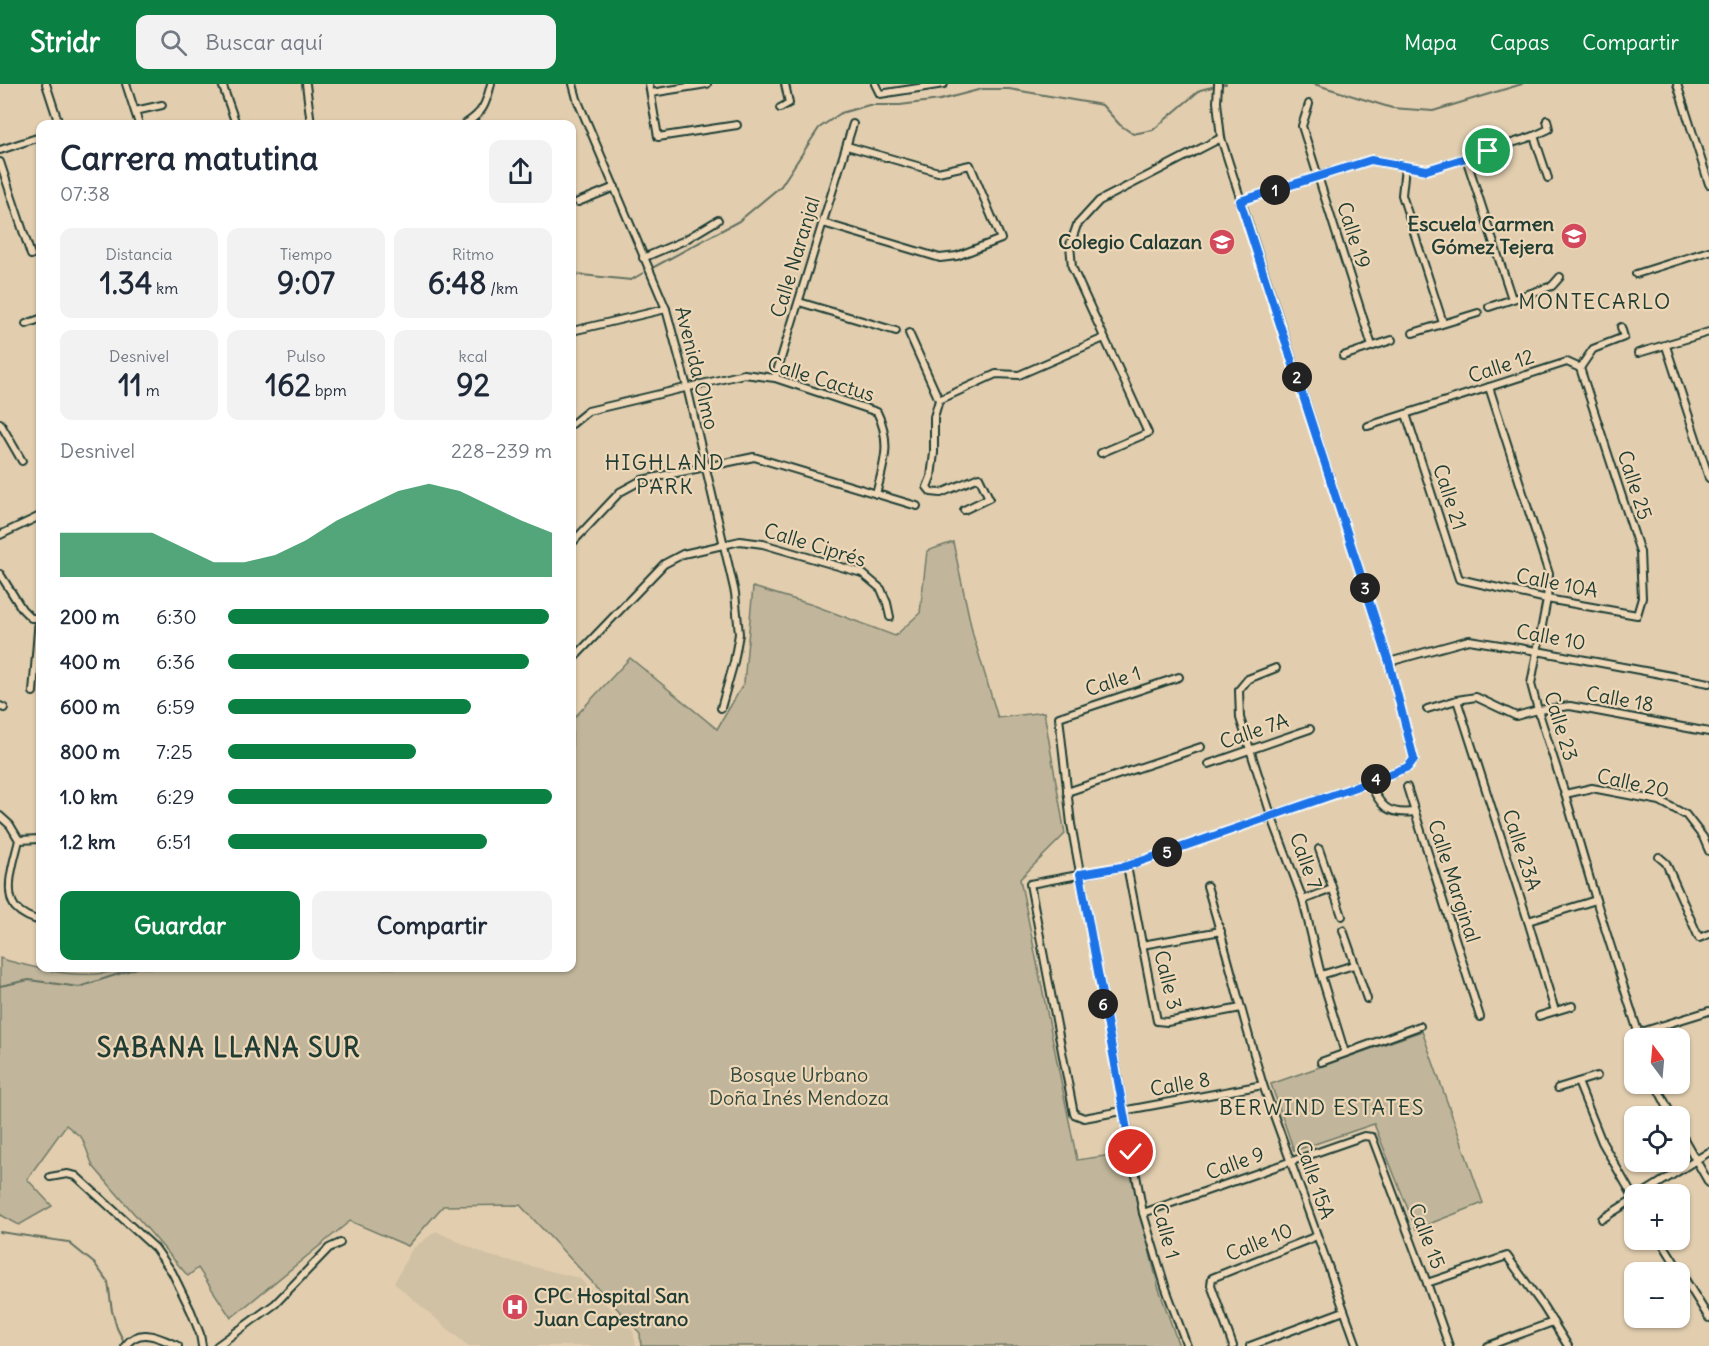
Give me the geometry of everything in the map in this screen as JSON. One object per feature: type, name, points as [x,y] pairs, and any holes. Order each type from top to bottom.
[{"type":"street","points":[[46,84],[58,120]]},
{"type":"street","points":[[126,84],[138,120]]},
{"type":"street","points":[[222,84],[235,120]]},
{"type":"street","points":[[306,84],[310,120]]},
{"type":"street","points":[[472,120],[477,117],[485,105],[491,84]]},
{"type":"street","name":"Avenida Olmo","points":[[573,84],[577,99],[666,309],[687,387],[735,593],[739,634],[721,708]]},
{"type":"street","points":[[649,84],[658,137],[737,125]]},
{"type":"street","points":[[651,93],[707,84]]},
{"type":"street","points":[[780,108],[789,103],[785,84]]},
{"type":"street","points":[[875,84],[880,94],[944,84]]},
{"type":"street","points":[[1080,874],[1127,866],[1370,782],[1408,767],[1414,759],[1389,662],[1221,138],[1217,102],[1218,84]]},
{"type":"street","points":[[1677,84],[1709,184]]},
{"type":"street","name":"Calle 19","points":[[1309,104],[1302,126],[1372,346]]},
{"type":"street","points":[[135,111],[162,105]]},
{"type":"street","points":[[1240,201],[1371,160],[1427,170],[1534,136],[1549,129],[1547,120]]},
{"type":"street","name":"Calle Naranjal","points":[[775,378],[853,124]]},
{"type":"street","points":[[1534,136],[1548,178]]},
{"type":"street","points":[[0,150],[36,137]]},
{"type":"street","points":[[1101,453],[1148,433],[1072,267],[1071,245],[1077,225],[1099,201],[1221,138]]},
{"type":"street","points":[[1484,138],[1488,151]]},
{"type":"street","points":[[823,223],[940,258],[957,256],[1001,239],[970,165],[938,172],[847,146]]},
{"type":"street","points":[[1466,158],[1512,299]]},
{"type":"street","points":[[0,162],[31,255]]},
{"type":"street","points":[[1405,167],[1402,195],[1443,323]]},
{"type":"street","points":[[578,202],[615,187]]},
{"type":"street","points":[[643,258],[683,241],[718,220]]},
{"type":"street","points":[[1636,274],[1709,251]]},
{"type":"street","points":[[1489,306],[1552,286],[1560,277]]},
{"type":"street","points":[[799,302],[896,330]]},
{"type":"street","points":[[576,331],[666,309]]},
{"type":"street","points":[[1413,333],[1478,313]]},
{"type":"street","points":[[26,324],[36,320]]},
{"type":"street","points":[[1580,368],[1593,349],[1624,337],[1621,327]]},
{"type":"street","points":[[1638,353],[1709,332]]},
{"type":"street","points":[[909,333],[939,400],[934,417],[934,453],[931,477],[927,487],[931,492],[941,493],[979,477],[989,498],[963,510]]},
{"type":"street","points":[[939,400],[996,374],[1019,375],[1104,338]]},
{"type":"street","points":[[1343,356],[1392,340]]},
{"type":"street","points":[[1666,346],[1709,478]]},
{"type":"street","name":"Calle 12","points":[[1368,426],[1567,362],[1580,368]]},
{"type":"street","name":"Calle 25","points":[[1580,368],[1640,552],[1642,598],[1637,615]]},
{"type":"street","name":"Calle Cactus","points":[[576,421],[588,411],[744,374],[775,378],[878,412],[884,426],[886,458],[876,494]]},
{"type":"street","name":"Calle 23","points":[[1489,387],[1549,574],[1547,599],[1531,684],[1636,1028]]},
{"type":"street","name":"Calle 21","points":[[1406,414],[1459,579],[1470,582]]},
{"type":"street","points":[[0,423],[22,461]]},
{"type":"street","points":[[576,539],[620,492],[642,480],[754,457],[916,507]]},
{"type":"street","points":[[0,535],[36,518]]},
{"type":"street","name":"Calle Ciprés","points":[[576,656],[664,564],[683,554],[740,541],[763,544],[862,573],[881,589],[890,616]]},
{"type":"street","points":[[1,580],[22,609],[31,618],[36,618]]},
{"type":"street","name":"Calle 10A","points":[[1470,582],[1637,615]]},
{"type":"street","name":"Calle 10","points":[[1389,662],[1469,640],[1709,683]]},
{"type":"street","points":[[33,692],[36,660]]},
{"type":"street","name":"Calle 7","points":[[1276,668],[1248,679],[1239,690],[1240,718],[1271,815],[1303,900],[1321,975],[1345,1053]]},
{"type":"street","name":"Calle 1","points":[[1179,677],[1059,717],[1067,792],[1080,874],[1143,1213],[1165,1286],[1187,1346]]},
{"type":"street","name":"Calle 18","points":[[1427,709],[1476,697],[1516,716],[1570,706],[1709,732]]},
{"type":"street","name":"Calle 23A","points":[[1457,700],[1555,1011]]},
{"type":"street","name":"Calle 7A","points":[[1209,764],[1310,729]]},
{"type":"street","points":[[1067,792],[1202,747]]},
{"type":"street","name":"Calle Marginal","points":[[1370,782],[1377,798],[1388,809],[1400,814],[1414,812],[1480,1017]]},
{"type":"street","points":[[1407,787],[1414,812]]},
{"type":"street","name":"Calle 20","points":[[1565,794],[1592,788],[1660,801],[1686,814],[1703,837],[1709,851]]},
{"type":"street","points":[[0,816],[10,825],[19,840],[9,884],[14,905],[24,915],[36,920]]},
{"type":"street","points":[[19,840],[36,839]]},
{"type":"street","points":[[1319,849],[1342,916]]},
{"type":"street","points":[[1659,857],[1666,863],[1699,938],[1709,934]]},
{"type":"street","name":"Calle 3","points":[[1127,866],[1157,1021],[1167,1022],[1240,1008]]},
{"type":"street","name":"Calle 8","points":[[1080,874],[1030,884],[1074,1114],[1084,1118],[1263,1085]]},
{"type":"street","name":"Calle 15A","points":[[1207,886],[1263,1085],[1357,1346]]},
{"type":"street","points":[[1303,900],[1332,889]]},
{"type":"street","points":[[1528,921],[1596,900]]},
{"type":"street","points":[[1343,930],[1367,999]]},
{"type":"street","points":[[1142,945],[1221,931]]},
{"type":"street","points":[[1321,975],[1354,965]]},
{"type":"street","points":[[1539,1016],[1572,1006]]},
{"type":"street","points":[[1661,1028],[1709,1011]]},
{"type":"street","points":[[1321,1062],[1420,1026]]},
{"type":"street","points":[[1558,1088],[1597,1076]]},
{"type":"street","points":[[1578,1082],[1602,1142],[1626,1184]]},
{"type":"street","name":"Calle 9","points":[[1143,1213],[1364,1136],[1372,1137]]},
{"type":"street","name":"Calle 15","points":[[1372,1137],[1449,1346]]},
{"type":"street","points":[[1690,1150],[1709,1183]]},
{"type":"street","points":[[1658,1184],[1709,1152]]},
{"type":"street","points":[[50,1177],[67,1174],[76,1176],[155,1248],[172,1272],[191,1311],[201,1334],[202,1346]]},
{"type":"street","points":[[1602,1219],[1624,1206]]},
{"type":"street","name":"Calle 10","points":[[1233,1346],[1211,1286],[1212,1278],[1317,1236]]},
{"type":"street","points":[[217,1346],[275,1304],[329,1248],[340,1243]]},
{"type":"street","points":[[1667,1250],[1709,1318]]},
{"type":"street","points":[[1427,1283],[1507,1256],[1568,1346]]},
{"type":"street","points":[[1250,1346],[1344,1311]]},
{"type":"street","points":[[1488,1346],[1552,1322]]},
{"type":"street","points":[[124,1346],[137,1335],[152,1334],[178,1346]]},
{"type":"shaded area","name":"CPC Hospital San Juan Capestrano","points":[[436,1231],[487,1255],[579,1278],[633,1331],[636,1346],[468,1346],[394,1283],[412,1249]]},
{"type":"green space","name":"Bosque Urbano Doña Inés Mendoza","points":[[953,542],[973,635],[998,718],[1044,712],[1065,834],[1020,879],[1077,1160],[1126,1153],[1158,1286],[1179,1346],[641,1346],[640,1333],[520,1205],[443,1206],[408,1246],[350,1221],[231,1318],[198,1268],[188,1276],[93,1166],[82,1138],[66,1125],[27,1179],[52,1206],[19,1225],[0,1216],[0,958],[36,968],[36,972],[80,974],[110,972],[576,972],[576,716],[630,658],[717,729],[744,683],[753,587],[813,605],[895,636],[920,613],[927,551]]},
{"type":"green space","points":[[1422,1031],[1483,1203],[1416,1229],[1374,1124],[1294,1151],[1271,1084]]},
{"type":"waterway","points":[[1314,84],[1392,108],[1433,111],[1522,84]]},
{"type":"waterway","points":[[654,267],[739,221],[781,186],[819,128],[841,113],[869,105],[900,105],[940,100],[982,89],[1009,89],[1102,105],[1120,125],[1133,134],[1153,130],[1200,90],[1212,87]]},
{"type":"waterway","points":[[576,274],[631,280],[643,273]]},
{"type":"waterway","points":[[0,986],[29,980],[79,987],[125,972]]},
{"type":"waterway","points":[[0,1232],[68,1242],[95,1264],[108,1282],[112,1311],[125,1344]]},
{"type":"place","name":"Escuela Carmen Gómez Tejera","points":[[1574,236]]},
{"type":"place","name":"Colegio Calazan","points":[[1222,242]]},
{"type":"place","name":"CPC Hospital San Juan Capestrano","points":[[515,1307]]},
{"type":"district","name":"MONTECARLO","points":[[1595,302]]},
{"type":"district","name":"HIGHLAND PARK","points":[[665,475]]},
{"type":"district","name":"SABANA LLANA SUR","points":[[229,1048]]},
{"type":"district","name":"BERWIND ESTATES","points":[[1322,1108]]},
{"type":"route","points":[[1131,1152],[1080,874],[1127,866],[1370,782],[1408,767],[1414,759],[1389,662],[1240,201],[1371,160],[1427,170],[1488,151]]}]
